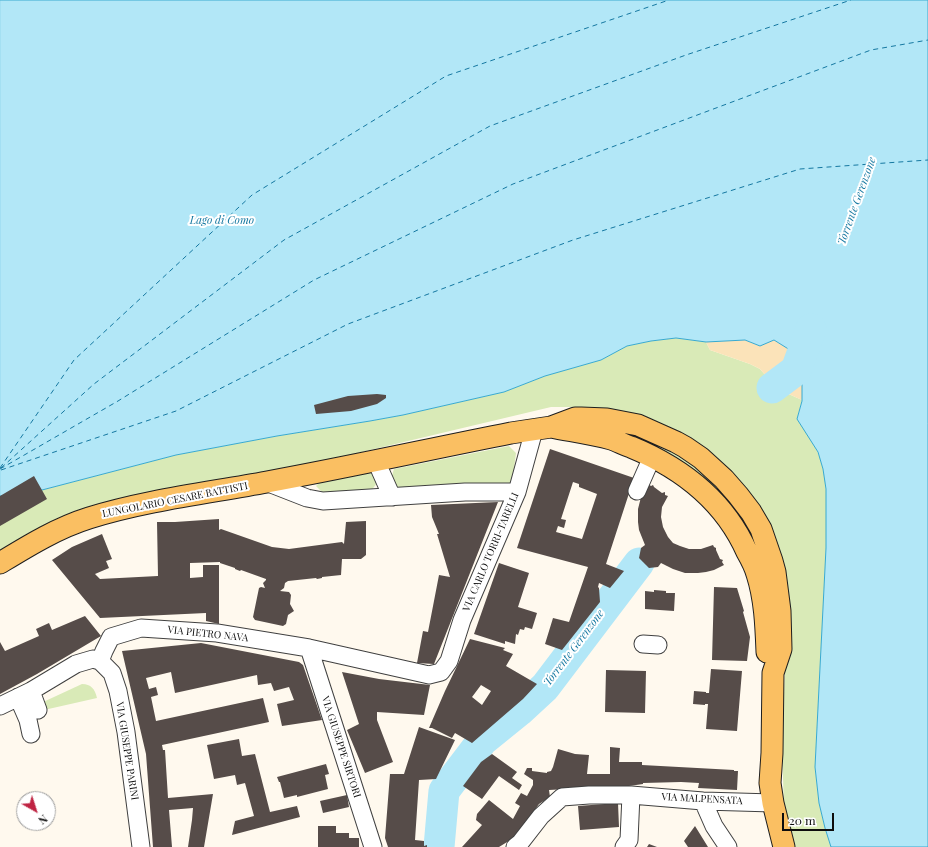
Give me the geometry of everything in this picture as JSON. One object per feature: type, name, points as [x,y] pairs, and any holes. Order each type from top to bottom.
[{"type":"main road","points":[[542,428],[575,418],[607,419],[638,425],[676,442],[697,455],[719,474],[738,495],[761,529],[775,572],[780,611],[781,649],[773,673],[770,783],[773,803],[784,847]]},
{"type":"main road","points":[[542,428],[610,439],[652,457],[679,472],[713,500],[739,535],[757,573],[762,592],[766,653],[773,673]]},
{"type":"main road","name":"LUNGOLARIO CESARE BATTISTI","points":[[0,563],[37,541],[88,518],[174,498],[266,482],[542,428]]},
{"type":"street","name":"VIA CARLO TORRI-TARELLI","points":[[441,672],[449,661],[462,620],[517,492],[542,428]]},
{"type":"street","points":[[637,491],[652,457]]},
{"type":"street","points":[[376,461],[392,497]]},
{"type":"street","points":[[266,482],[307,498],[323,501],[465,492],[517,492]]},
{"type":"street","name":"VIA PIETRO NAVA","points":[[100,661],[111,637],[141,628],[217,633],[309,648],[429,675],[441,672]]},
{"type":"street","name":"VIA GIUSEPPE SIRTORI","points":[[309,648],[373,847]]},
{"type":"street","points":[[0,706],[76,664],[93,660],[100,661]]},
{"type":"street","name":"VIA GIUSEPPE PARINI","points":[[100,661],[112,673],[118,691],[126,732],[141,847]]},
{"type":"street","points":[[24,694],[38,710]]},
{"type":"street","points":[[24,694],[31,734]]},
{"type":"street","name":"VIA MALPENSATA","points":[[521,846],[541,816],[562,797],[589,795],[631,795],[703,801],[773,803]]},
{"type":"street","points":[[624,847],[629,840],[631,795]]},
{"type":"street","points":[[703,801],[714,826],[728,847]]},
{"type":"green space","points":[[676,338],[706,342],[710,350],[760,369],[766,376],[772,388],[802,400],[797,419],[814,445],[822,464],[826,488],[826,548],[815,767],[819,803],[831,847],[793,847],[784,807],[782,750],[786,636],[757,509],[616,411],[587,407],[551,407],[55,525],[0,558],[0,496],[42,490],[176,455],[403,415],[504,392],[545,376],[601,360],[627,346]]},
{"type":"green space","points":[[610,427],[668,445],[716,480],[750,526],[767,569],[744,529]]},
{"type":"green space","points":[[509,446],[516,453],[512,485],[399,490],[390,482],[394,469]]},
{"type":"green space","points":[[371,473],[376,479],[377,483],[371,491],[323,493],[316,486],[320,482]]},
{"type":"green space","points":[[82,684],[88,685],[92,688],[97,698],[44,710],[41,703]]},
{"type":"sand","points":[[745,340],[760,346],[774,340],[790,350],[802,384],[802,400],[772,388],[765,383],[766,376],[760,369],[710,350],[706,342]]},
{"type":"water","name":"Lago di Como","points":[[0,0],[928,0],[928,847],[831,847],[825,828],[819,803],[815,767],[826,548],[826,489],[823,469],[818,452],[797,419],[802,401],[802,384],[796,370],[793,356],[790,350],[774,340],[760,346],[745,340],[706,342],[676,338],[651,341],[627,346],[601,360],[545,376],[504,392],[403,415],[176,455],[42,490],[0,496]]},
{"type":"building","points":[[377,394],[386,395],[386,398],[377,404],[351,411],[316,414],[314,405],[348,396]]},
{"type":"building","points":[[550,449],[634,478],[606,564],[624,571],[610,588],[599,583],[598,587],[600,602],[562,650],[545,644],[553,618],[569,622],[588,567],[517,548]],"holes":[[[573,482],[579,484],[579,487],[597,494],[582,539],[556,532],[558,526],[564,528],[566,520],[561,519]]]},
{"type":"building","points":[[34,476],[47,499],[0,526],[0,496]]},
{"type":"building","points":[[648,484],[651,486],[653,485],[662,493],[665,492],[665,495],[668,496],[662,507],[661,517],[663,527],[673,543],[689,549],[701,549],[713,545],[716,548],[720,559],[723,560],[722,562],[724,565],[706,572],[685,573],[661,563],[658,567],[649,568],[639,558],[641,548],[645,545],[639,530],[638,509],[641,497]]},
{"type":"building","points":[[498,502],[434,664],[417,663],[423,631],[428,632],[439,575],[450,577],[437,534],[439,534],[432,517],[431,505]]},
{"type":"building","points":[[219,519],[219,530],[221,529],[272,547],[289,549],[342,542],[344,544],[346,522],[366,521],[366,555],[361,559],[342,559],[341,575],[317,579],[288,581],[285,583],[284,588],[280,591],[289,592],[291,595],[290,604],[294,611],[288,615],[286,624],[283,626],[255,620],[253,617],[259,588],[265,588],[263,583],[266,579],[241,570],[240,571],[220,562],[190,563],[190,578],[203,577],[203,565],[219,565],[219,624],[206,621],[206,613],[100,618],[52,560],[72,547],[102,534],[112,559],[106,561],[109,568],[95,574],[100,579],[158,576],[157,522]]},
{"type":"building","points":[[499,563],[529,573],[518,607],[537,613],[532,629],[525,627],[524,630],[520,629],[518,635],[516,634],[515,644],[505,641],[505,644],[474,634]]},
{"type":"building","points":[[714,587],[737,588],[750,637],[747,661],[712,660]]},
{"type":"building","points":[[654,590],[666,591],[666,593],[675,593],[674,611],[645,609],[645,591],[654,592]]},
{"type":"building","points":[[85,616],[101,636],[0,694],[0,642],[5,651],[39,636],[36,629],[49,623],[52,630]]},
{"type":"building","points":[[470,639],[505,648],[503,650],[513,654],[506,666],[537,684],[523,699],[472,743],[455,733],[452,738],[429,728]],"holes":[[[481,685],[491,691],[482,705],[472,697]]]},
{"type":"building","points":[[201,643],[299,662],[303,665],[322,720],[282,726],[277,704],[294,700],[289,687],[274,691],[271,683],[258,685],[257,675],[175,693],[171,672],[146,678],[149,689],[156,687],[158,695],[151,697],[156,721],[263,698],[269,722],[162,745],[163,750],[165,750],[168,798],[213,794],[204,847],[188,847],[193,808],[169,810],[172,847],[153,847],[146,754],[122,651]]},
{"type":"building","points":[[711,669],[742,671],[737,731],[706,729],[708,704],[693,704],[694,691],[709,693]]},
{"type":"building","points":[[606,670],[646,671],[645,713],[605,712]]},
{"type":"building","points":[[342,672],[379,679],[430,685],[424,715],[377,712],[377,720],[393,762],[365,773],[347,730],[359,724]]},
{"type":"building","points":[[419,727],[455,740],[436,779],[419,780],[415,840],[424,841],[424,846],[427,845],[427,847],[388,847],[385,838],[390,774],[404,774]]},
{"type":"building","points":[[239,739],[242,756],[255,754],[270,812],[297,806],[300,817],[232,835],[235,821],[254,816],[245,783],[237,785],[235,775],[214,779],[207,745]]},
{"type":"building","points":[[610,747],[620,748],[619,762],[642,762],[642,765],[738,771],[737,790],[698,788],[699,783],[681,782],[643,783],[622,787],[549,790],[550,797],[539,804],[517,835],[512,839],[499,847],[462,847],[482,825],[476,820],[477,814],[489,800],[513,819],[520,806],[515,803],[521,793],[527,796],[533,785],[533,780],[524,774],[527,768],[532,768],[532,771],[547,773],[551,771],[558,749],[575,754],[589,755],[587,774],[610,774]]},
{"type":"building","points":[[492,754],[517,772],[512,778],[522,785],[519,790],[499,776],[482,799],[463,786],[481,762]]},
{"type":"building","points":[[326,764],[329,774],[325,775],[328,789],[297,797],[297,795],[284,798],[280,782],[277,777]]},
{"type":"building","points":[[347,795],[349,807],[323,813],[320,801]]},
{"type":"building","points":[[618,803],[619,827],[580,830],[578,806]]},
{"type":"building","points":[[318,826],[336,826],[336,833],[349,833],[349,838],[359,838],[359,847],[318,847]]},
{"type":"building","points":[[695,826],[708,847],[688,847],[684,841]]},
{"type":"building","points":[[649,844],[657,847],[647,847]]},
{"type":"waterway","name":"Torrente Gerenzone","points":[[772,388],[796,370],[811,329]]},
{"type":"waterway","name":"Torrente Gerenzone","points":[[439,847],[444,791],[482,741],[519,711],[545,687],[639,563]]},
{"type":"ferry route","points":[[0,468],[74,360],[252,195],[446,76],[669,0]]},
{"type":"ferry route","points":[[1,468],[94,384],[284,240],[490,126],[686,55],[851,0]]},
{"type":"ferry route","points":[[0,469],[118,401],[314,280],[513,184],[871,50],[928,40]]},
{"type":"ferry route","points":[[1,470],[176,411],[348,324],[573,240],[800,169],[928,160]]}]
